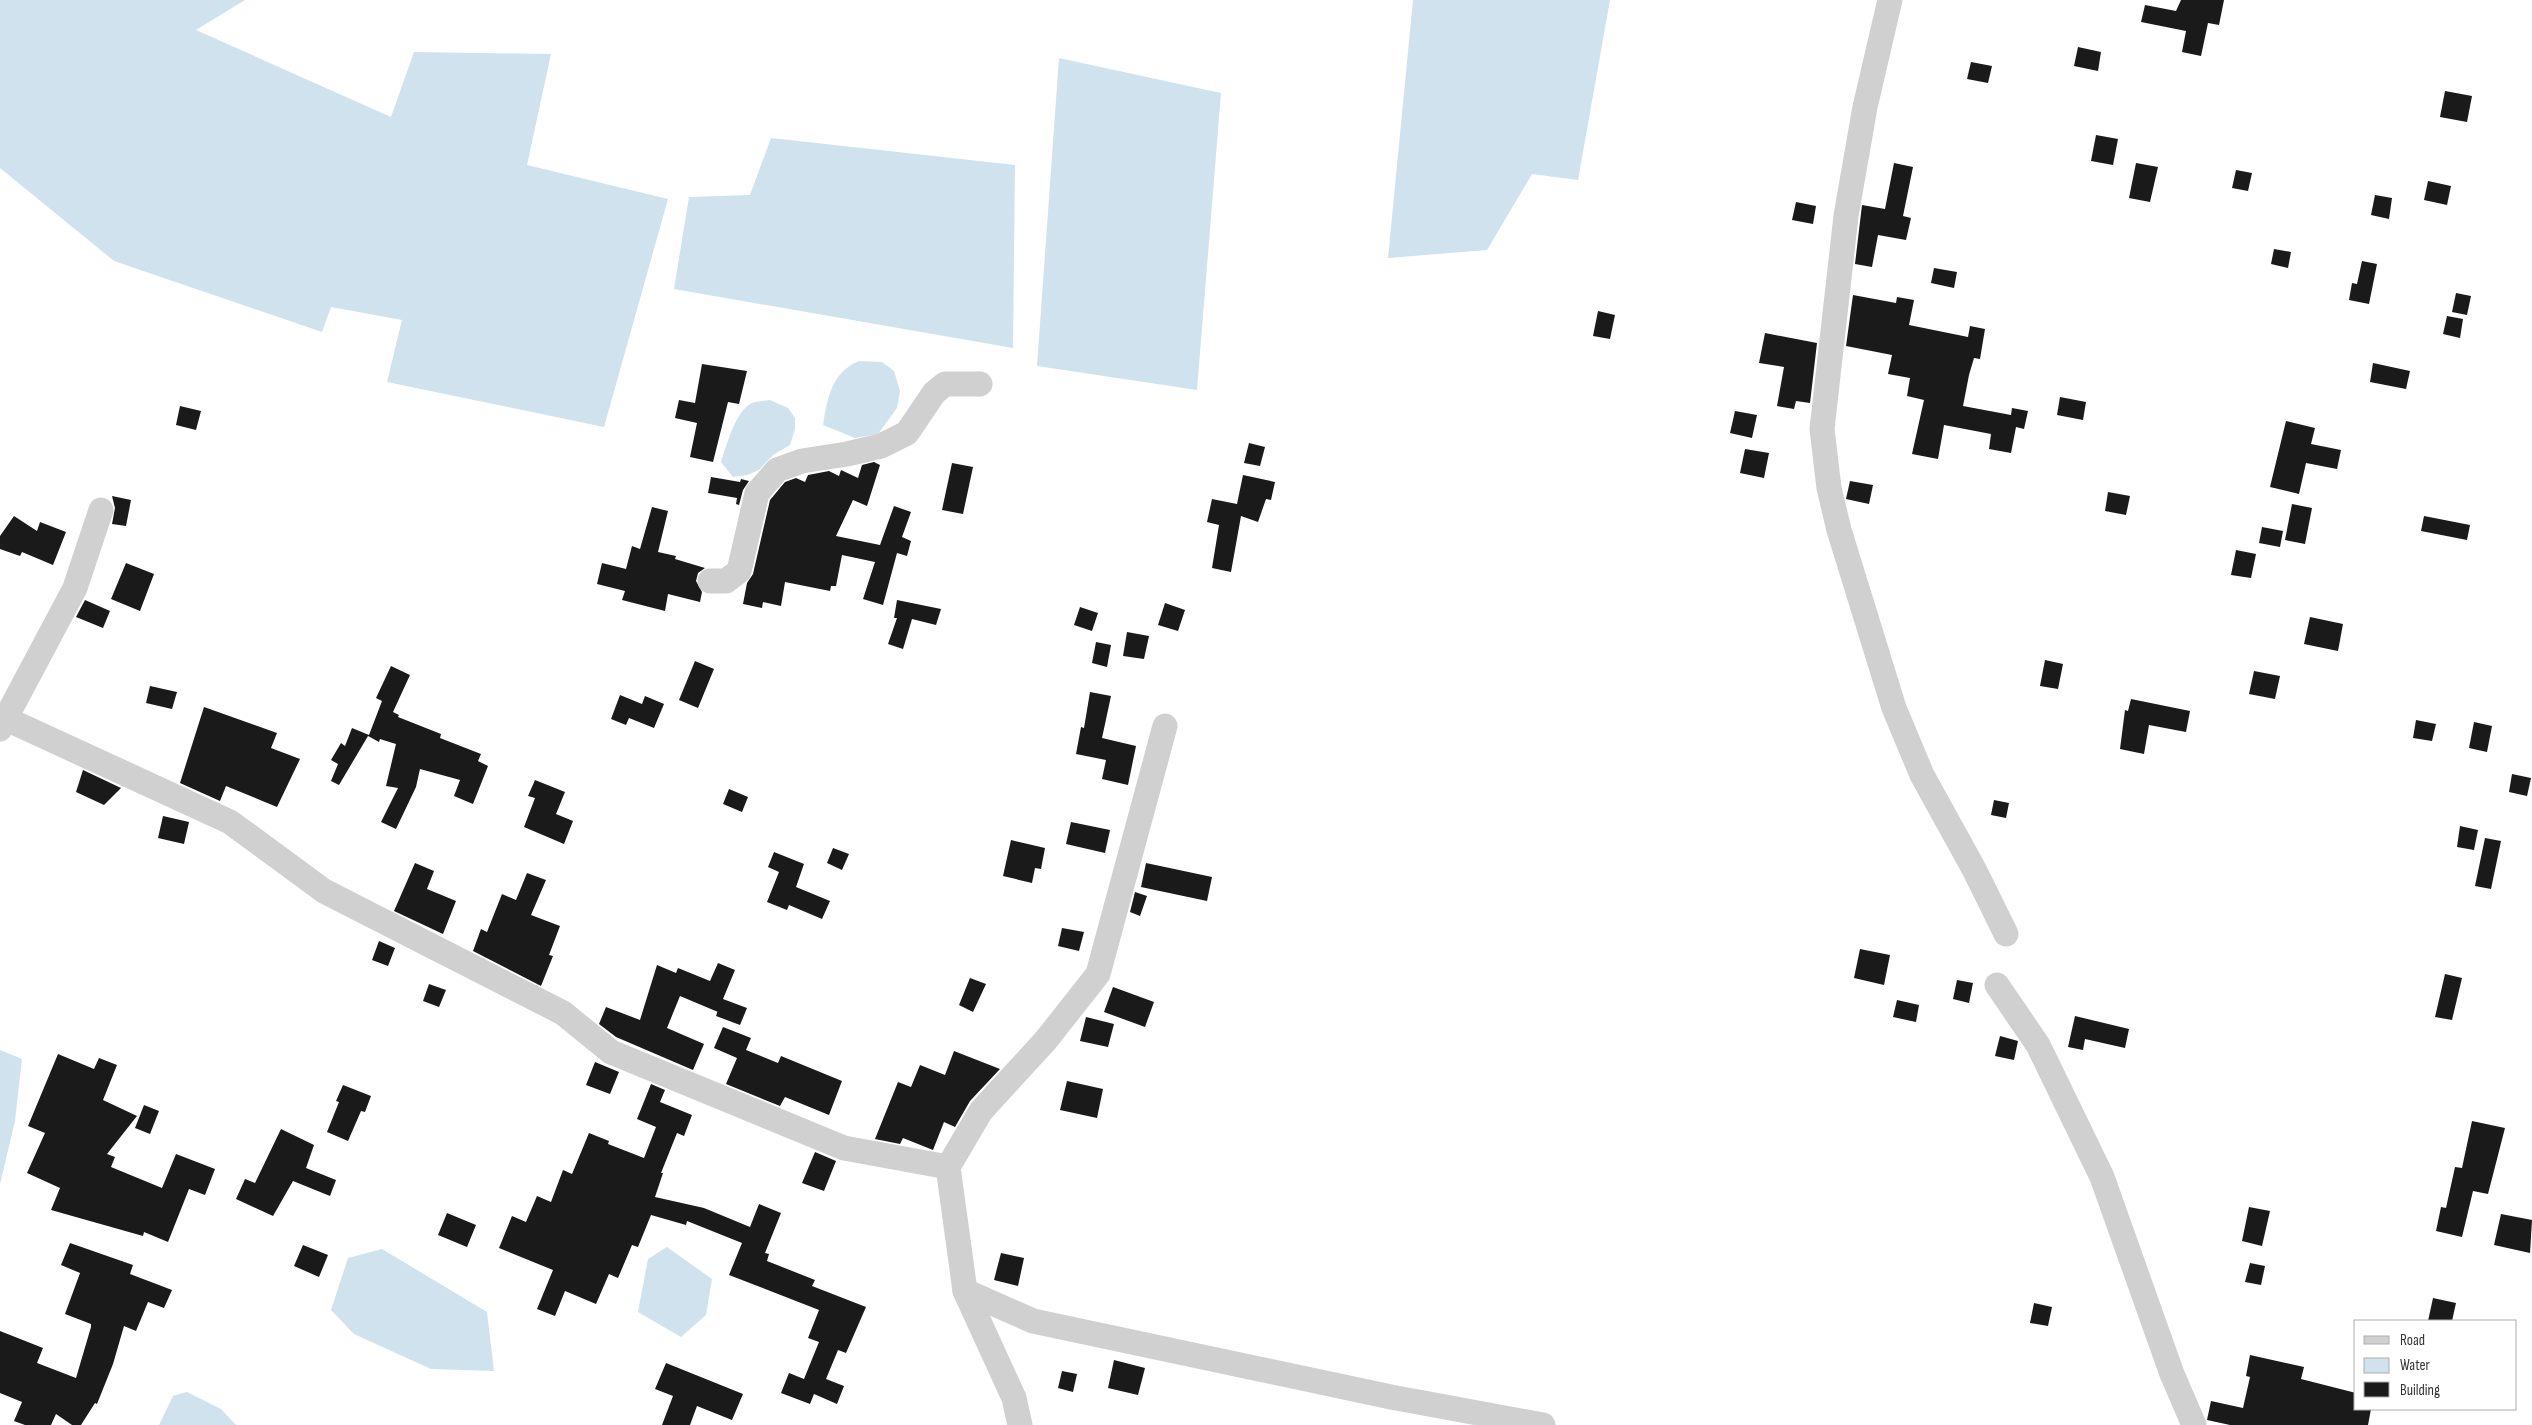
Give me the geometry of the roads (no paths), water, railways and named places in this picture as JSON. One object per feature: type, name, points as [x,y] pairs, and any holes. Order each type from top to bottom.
[{"type":"street","points":[[1890,0],[1865,107],[1846,216],[1822,429],[1827,468],[1839,530],[1894,708],[1922,775],[1975,871],[2006,934]]},
{"type":"street","points":[[710,581],[726,581],[739,571],[757,493],[776,470],[802,461],[881,446],[907,432],[934,393],[945,384],[980,384]]},
{"type":"street","points":[[101,510],[74,588],[2,721],[230,822],[324,891],[563,1013],[610,1052],[844,1148],[948,1166]]},
{"type":"street","points":[[1020,1425],[1014,1398],[965,1291],[948,1166],[981,1111],[1046,1040],[1098,974],[1165,726]]},
{"type":"street","points":[[1997,985],[2038,1045],[2102,1177],[2172,1374],[2194,1425]]},
{"type":"street","points":[[965,1291],[1033,1321],[1390,1397],[1543,1425]]},
{"type":"water","points":[[0,0],[245,0],[196,30],[391,117],[414,52],[551,54],[527,165],[668,199],[604,427],[387,382],[402,320],[331,307],[322,332],[114,261],[0,168]]},
{"type":"water","points":[[1413,0],[1610,0],[1578,180],[1532,174],[1487,250],[1388,258]]},
{"type":"water","points":[[1059,58],[1221,93],[1197,390],[1037,366]]},
{"type":"water","points":[[771,138],[1015,165],[1013,348],[674,289],[689,197],[750,195]]},
{"type":"water","points":[[859,361],[882,362],[894,371],[900,391],[897,408],[878,434],[855,438],[823,425],[832,387],[843,372]]},
{"type":"water","points":[[770,400],[788,408],[795,418],[795,429],[790,445],[773,455],[759,470],[747,475],[733,477],[721,462],[728,439],[736,422],[750,404]]},
{"type":"water","points":[[0,1050],[22,1059],[15,1121],[0,1184]]},
{"type":"water","points":[[667,1247],[712,1279],[706,1315],[681,1337],[638,1312],[648,1259]]},
{"type":"water","points":[[382,1249],[487,1312],[494,1371],[431,1369],[354,1334],[331,1310],[348,1258]]},
{"type":"water","points":[[187,1392],[221,1409],[236,1425],[159,1425],[173,1396]]}]
